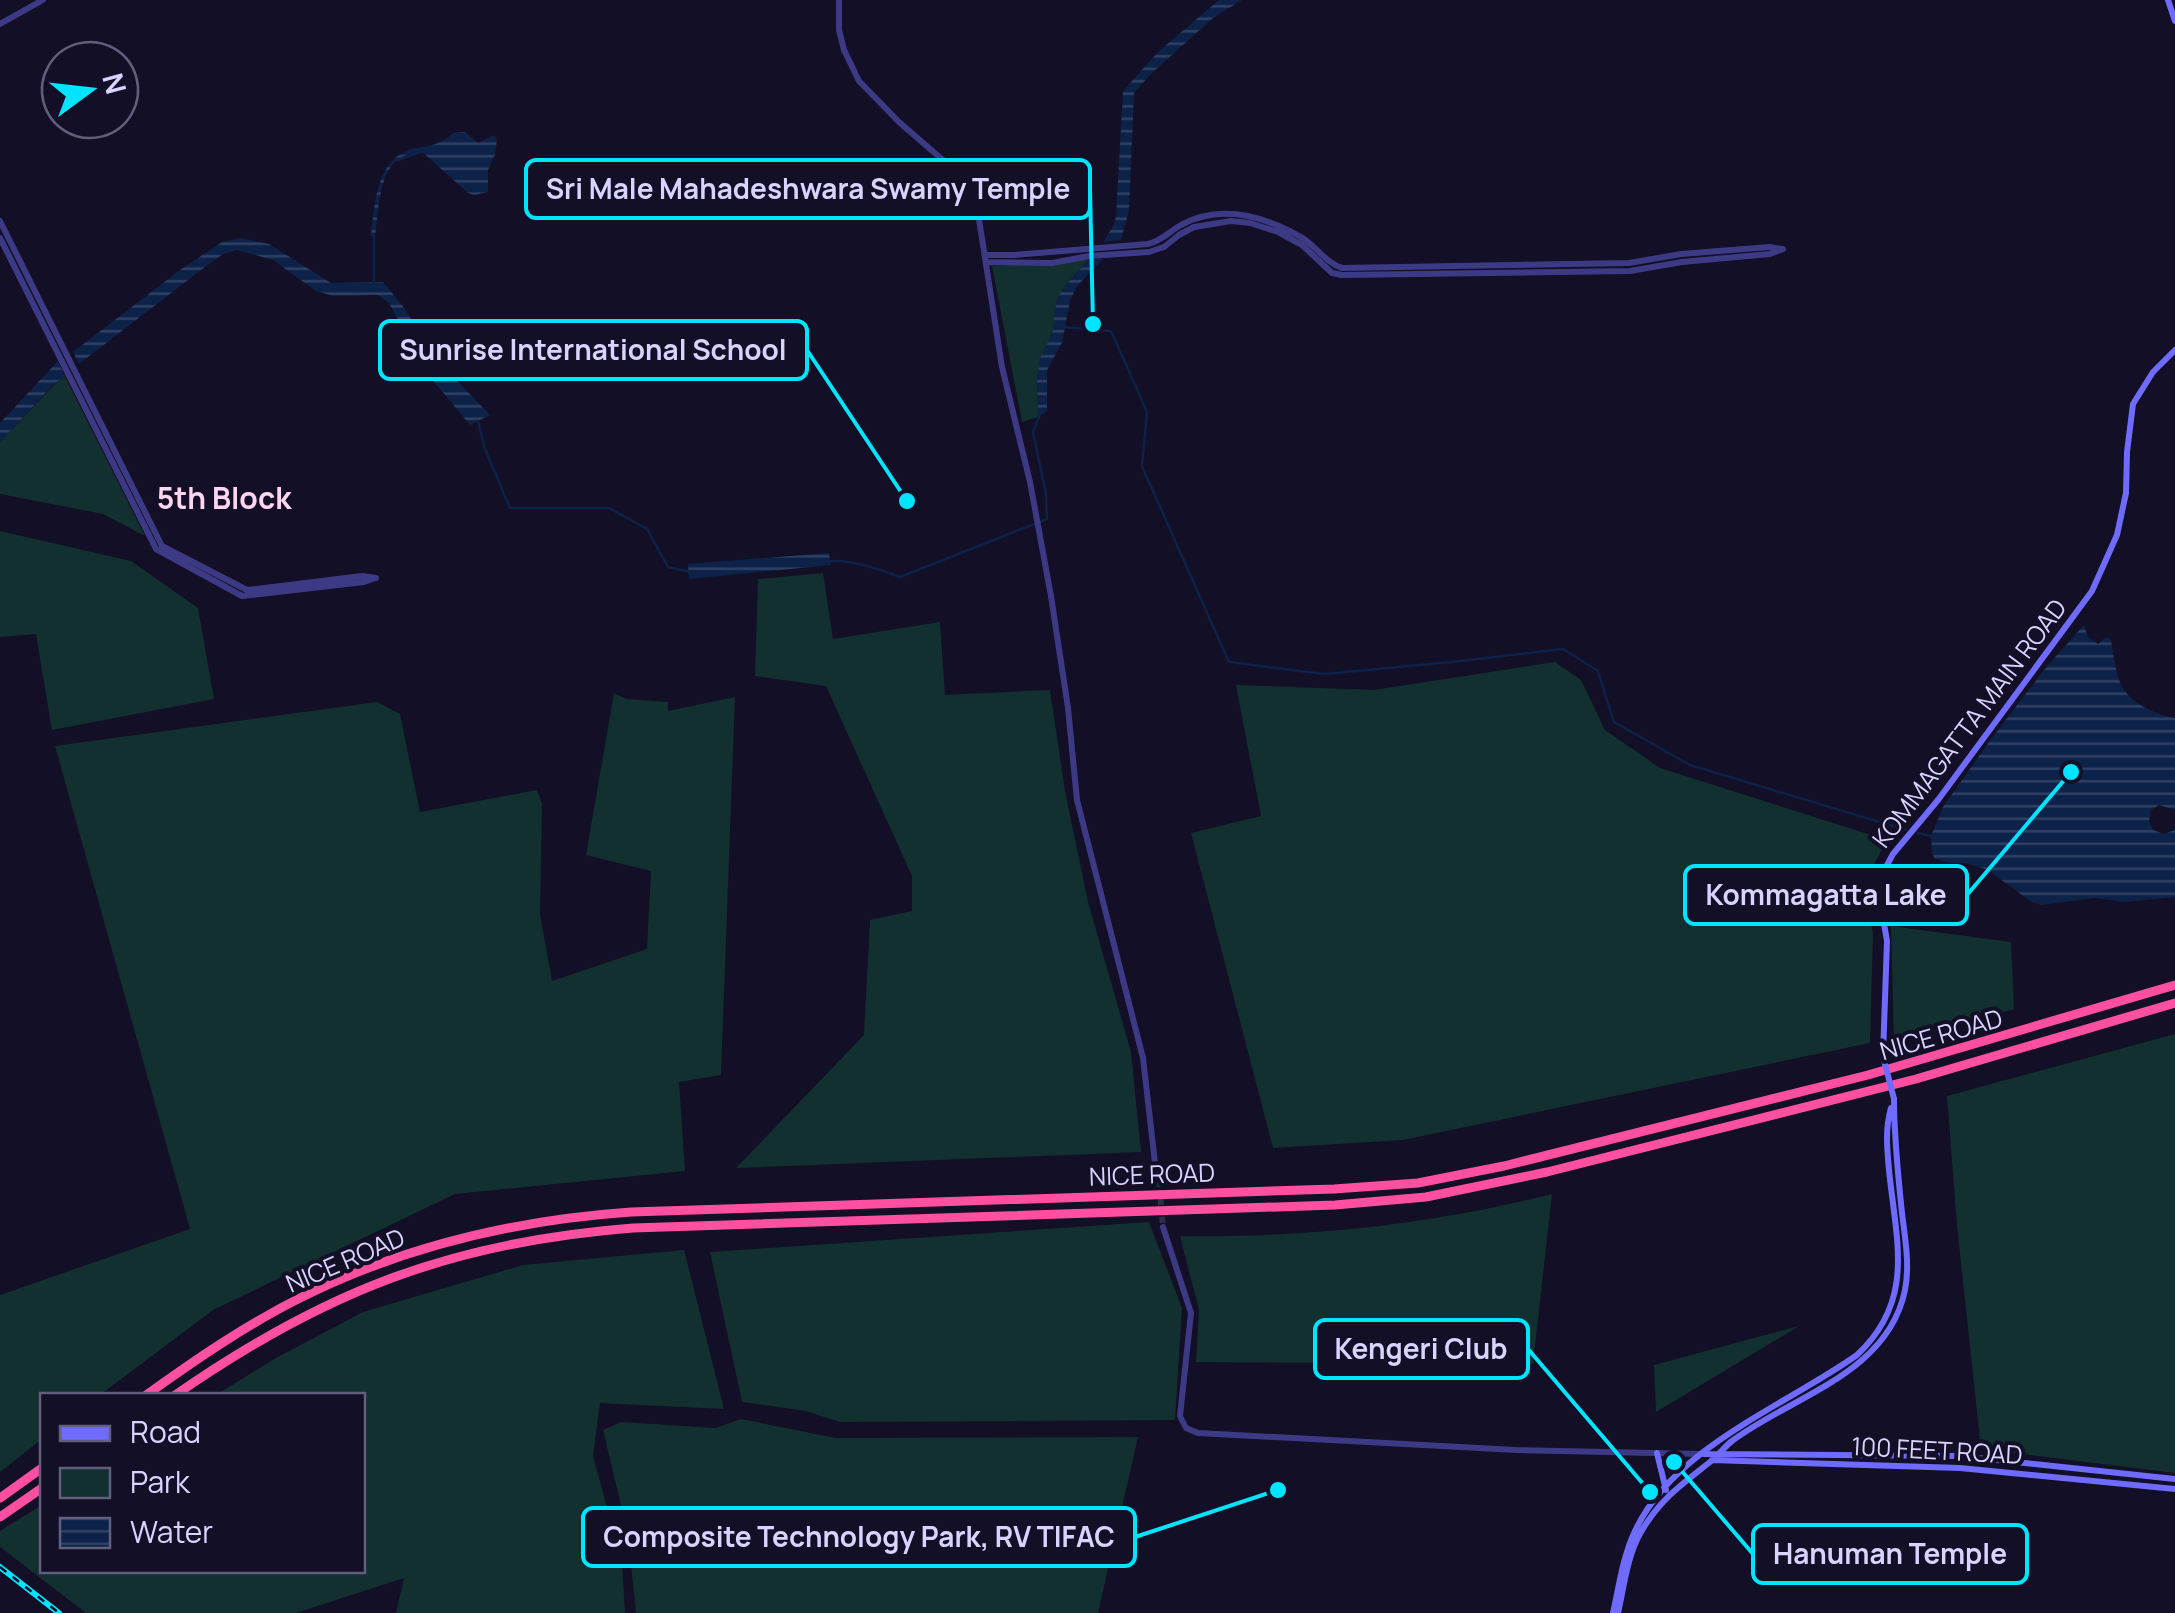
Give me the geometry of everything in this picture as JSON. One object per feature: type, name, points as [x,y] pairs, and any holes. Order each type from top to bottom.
[{"type":"highway","name":"NICE ROAD","points":[[150,1393],[232,1336],[300,1298],[413,1252],[502,1228],[631,1212],[1418,1183],[1504,1166],[1868,1075],[2175,985]]},
{"type":"highway","name":"NICE ROAD","points":[[179,1393],[269,1334],[354,1292],[406,1272],[504,1244],[632,1228],[1298,1206],[1426,1197],[1564,1168],[1868,1092],[2175,1003]]},
{"type":"highway","points":[[0,1498],[40,1469]]},
{"type":"highway","points":[[0,1517],[40,1489]]},
{"type":"main road","points":[[2168,0],[2175,21]]},
{"type":"main road","name":"KOMMAGATTA MAIN ROAD","points":[[1666,1490],[1716,1457],[1731,1442],[1845,1374],[1870,1354],[1895,1320],[1906,1288],[1907,1259],[1894,1099],[1883,1056],[1887,942],[1880,878],[1893,854],[1938,800],[2092,591],[2117,535],[2126,493],[2134,404],[2148,380],[2175,350]]},
{"type":"main road","name":"KOMMAGATTA MAIN ROAD","points":[[1616,1613],[1624,1561],[1634,1533],[1666,1490],[1728,1432],[1857,1355],[1888,1315],[1897,1288],[1898,1260],[1886,1132],[1894,1099]]},
{"type":"main road","points":[[1657,1452],[1666,1490]]},
{"type":"main road","name":"100 FEET ROAD","points":[[1699,1457],[1958,1456],[2175,1479]]},
{"type":"main road","name":"100 FEET ROAD","points":[[1716,1457],[1960,1468],[2175,1489]]},
{"type":"street","points":[[0,24],[42,0]]},
{"type":"street","points":[[839,0],[842,40],[859,81],[899,122],[974,187],[1002,367],[1030,482],[1051,596],[1077,800],[1143,1058],[1159,1180]]},
{"type":"street","points":[[985,259],[1158,249],[1194,228],[1231,222],[1278,232],[1302,245],[1332,273],[1342,275],[1630,270],[1770,254],[1783,249],[1691,253],[1629,263],[1339,268],[1282,226],[1262,218],[1231,214],[1192,220],[1161,240],[1123,250]]},
{"type":"street","points":[[0,222],[162,546],[247,590],[362,576],[376,578],[242,596],[156,549],[0,238]]},
{"type":"street","points":[[1163,1227],[1191,1313],[1180,1416],[1186,1428],[1198,1433],[1699,1457]]},
{"type":"green space","points":[[1089,259],[1065,286],[1049,343],[1040,360],[1038,417],[1022,422],[992,266]]},
{"type":"green space","points":[[65,377],[145,536],[103,514],[0,494],[0,442]]},
{"type":"green space","points":[[0,531],[131,561],[198,608],[214,699],[52,730],[36,634],[0,637]]},
{"type":"green space","points":[[823,573],[833,639],[940,622],[945,695],[1050,690],[1065,791],[1088,902],[1131,1052],[1141,1152],[736,1168],[864,1035],[870,920],[912,911],[912,876],[826,686],[755,676],[758,579]]},
{"type":"green space","points":[[1555,662],[1581,680],[1605,730],[1660,768],[1887,840],[1863,885],[1873,933],[1870,1043],[1403,1140],[1273,1148],[1191,833],[1261,816],[1236,685],[1374,690]]},
{"type":"green space","points":[[614,693],[626,699],[668,702],[668,711],[735,697],[721,1075],[679,1082],[685,1171],[455,1194],[213,1310],[103,1393],[40,1393],[40,1441],[0,1472],[0,1295],[190,1229],[55,746],[377,702],[400,714],[420,812],[537,790],[542,803],[540,914],[552,981],[647,949],[651,871],[586,855]]},
{"type":"green space","points":[[1891,926],[2011,942],[2014,1009],[1894,1043]]},
{"type":"green space","points":[[2175,1034],[2175,1473],[1981,1449],[1947,1096]]},
{"type":"green space","points":[[1552,1194],[1533,1364],[1196,1362],[1199,1310],[1180,1236],[1274,1235],[1367,1227],[1460,1214]]},
{"type":"green space","points":[[1149,1222],[1182,1308],[1175,1420],[840,1422],[806,1411],[742,1402],[710,1252]]},
{"type":"green space","points":[[684,1250],[724,1409],[600,1403],[593,1456],[622,1562],[625,1613],[396,1613],[404,1578],[296,1613],[86,1613],[0,1547],[0,1531],[40,1506],[40,1573],[365,1573],[365,1393],[219,1393],[363,1312],[523,1265]]},
{"type":"green space","points":[[1799,1326],[1656,1412],[1654,1365]]},
{"type":"green space","points":[[741,1419],[836,1438],[1138,1437],[1098,1613],[636,1613],[628,1534],[603,1430],[621,1422],[715,1428]]},
{"type":"water","points":[[1219,0],[1242,0],[1213,18],[1134,93],[1129,210],[1121,240],[1103,242],[1116,216],[1123,91],[1158,52]]},
{"type":"water","points":[[465,132],[478,143],[494,135],[497,139],[488,170],[488,192],[468,193],[421,151],[405,156],[395,162],[384,180],[375,239],[371,236],[380,183],[393,160],[445,140],[453,133]]},
{"type":"water","points":[[240,238],[269,244],[331,283],[383,282],[439,362],[490,415],[470,425],[405,347],[400,323],[389,303],[378,295],[334,296],[316,291],[273,260],[237,250],[223,254],[79,364],[73,352],[180,270],[222,242]]},
{"type":"water","points":[[1089,259],[1103,259],[1077,286],[1070,301],[1062,343],[1047,370],[1047,411],[1038,417],[1040,359],[1052,334],[1057,299]]},
{"type":"water","points":[[58,361],[65,377],[0,442],[0,423]]},
{"type":"water","points":[[829,553],[831,565],[689,579],[688,564]]},
{"type":"water","points":[[2084,625],[2088,637],[2098,644],[2106,637],[2111,640],[2118,677],[2129,696],[2151,711],[2175,718],[2175,810],[2159,805],[2151,810],[2149,821],[2153,830],[2164,834],[2175,830],[2175,897],[2125,902],[2095,898],[2041,905],[1988,870],[1935,859],[1932,853],[1931,836],[1943,807],[2048,665]]},
{"type":"waterway","points":[[398,160],[423,151]]},
{"type":"waterway","points":[[374,235],[374,282]]},
{"type":"waterway","points":[[1064,327],[1111,331],[1147,412],[1142,466],[1229,662],[1324,674],[1563,649],[1598,671],[1614,722],[1690,765],[1906,830]]},
{"type":"waterway","points":[[829,561],[856,563],[900,577],[1047,519],[1033,432],[1041,412]]},
{"type":"waterway","points":[[478,421],[485,449],[510,508],[609,508],[647,529],[668,567],[691,572]]},
{"type":"waterway","points":[[1918,833],[1931,836]]},
{"type":"tunnel","points":[[1159,1181],[1163,1227]]},
{"type":"railway","points":[[0,1567],[59,1613]]},
{"type":"place","name":"Sri Male Mahadeshwara Swamy Temple","points":[[1093,324]]},
{"type":"place","name":"Sunrise International School","points":[[907,501]]},
{"type":"place","name":"Kommagatta Lake","points":[[2071,772]]},
{"type":"place","name":"Hanuman Temple","points":[[1674,1462]]},
{"type":"place","name":"Composite Technology Park, RV TIFAC","points":[[1278,1490]]},
{"type":"place","name":"Kengeri Club","points":[[1650,1492]]},
{"type":"district","name":"5th Block","points":[[224,497]]}]
